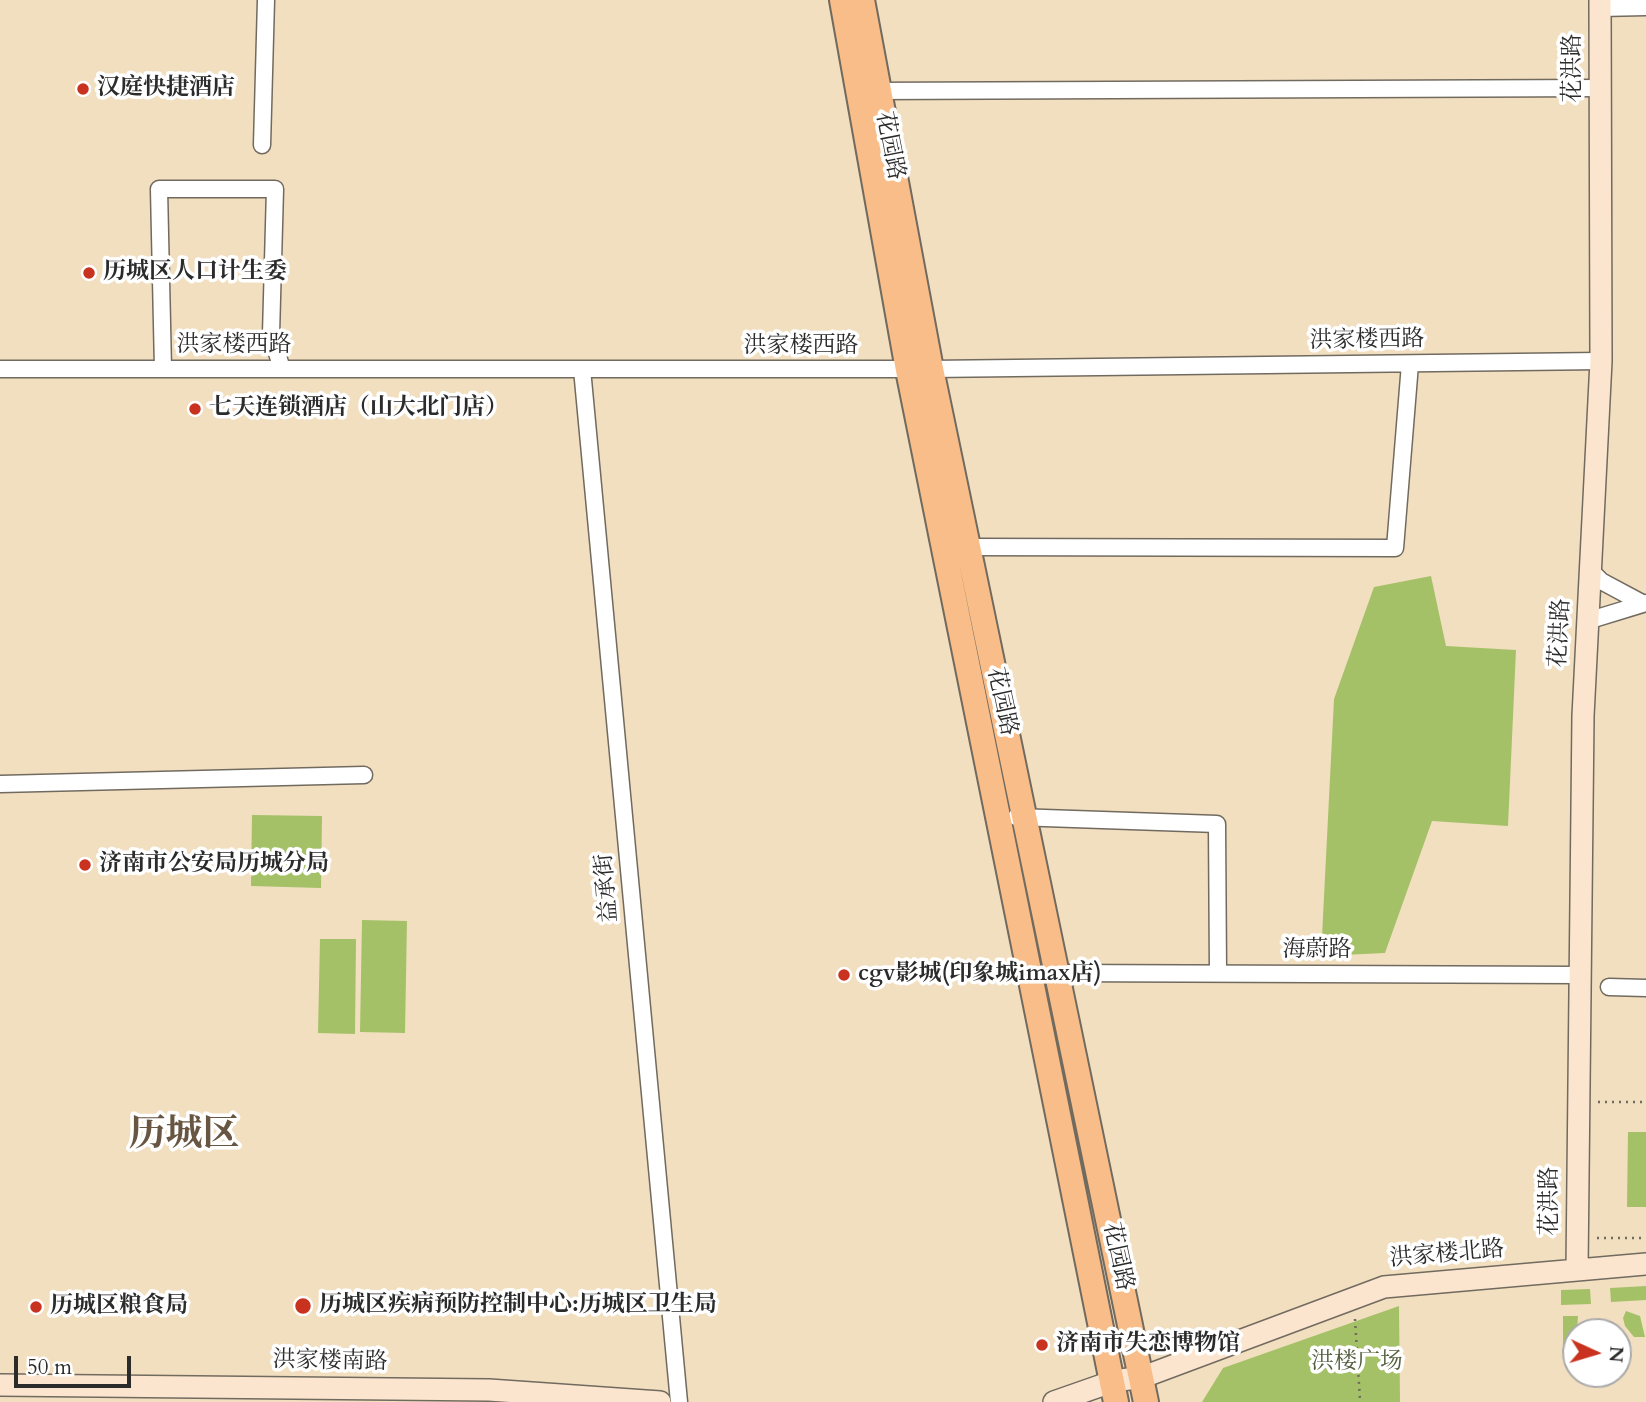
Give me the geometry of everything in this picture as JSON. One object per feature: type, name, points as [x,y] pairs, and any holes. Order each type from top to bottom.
[{"type":"main road","name":"花园路","points":[[842,0],[869,91]]},
{"type":"main road","name":"花园路","points":[[862,0],[869,91],[998,817],[1115,1392]]},
{"type":"main road","name":"花园路","points":[[919,370],[968,547],[1143,1377],[1146,1402]]},
{"type":"street","points":[[262,145],[267,0]]},
{"type":"street","points":[[1600,4],[1646,7]]},
{"type":"street","name":"花洪路","points":[[1577,1269],[1578,975],[1587,621],[1601,361],[1600,4]]},
{"type":"street","points":[[869,91],[1600,88]]},
{"type":"street","points":[[163,369],[159,189],[275,189],[271,334],[282,369]]},
{"type":"street","name":"洪家楼西路","points":[[0,369],[919,370],[1601,361]]},
{"type":"street","points":[[968,547],[1395,548],[1410,364]]},
{"type":"street","name":"益承街","points":[[582,369],[679,1402]]},
{"type":"street","points":[[1590,570],[1601,581],[1644,603]]},
{"type":"street","points":[[1587,621],[1644,603]]},
{"type":"street","points":[[0,784],[364,775]]},
{"type":"street","points":[[998,817],[1217,824],[1218,974]]},
{"type":"street","name":"海蔚路","points":[[1056,973],[1578,975]]},
{"type":"street","points":[[1609,987],[1646,988]]},
{"type":"street","name":"洪家楼北路","points":[[1143,1377],[1384,1287],[1646,1264]]},
{"type":"street","points":[[1054,1402],[1115,1392],[1143,1377]]},
{"type":"street","name":"洪家楼南路","points":[[0,1385],[660,1402]]},
{"type":"path","points":[[1594,1102],[1646,1102]]},
{"type":"path","points":[[1594,1238],[1646,1238]]},
{"type":"path","points":[[1354,1312],[1360,1400]]},
{"type":"green space","points":[[1431,576],[1446,646],[1516,650],[1508,826],[1432,821],[1385,953],[1321,956],[1334,699],[1374,587]]},
{"type":"green space","points":[[252,815],[322,816],[321,888],[251,886]]},
{"type":"green space","points":[[362,920],[407,921],[405,1033],[360,1032]]},
{"type":"green space","points":[[320,939],[356,939],[355,1034],[318,1033]]},
{"type":"green space","points":[[1628,1132],[1646,1132],[1646,1207],[1627,1207]]},
{"type":"green space","points":[[1646,1286],[1646,1300],[1611,1302],[1610,1288]]},
{"type":"green space","points":[[1590,1289],[1591,1304],[1561,1305],[1561,1290]]},
{"type":"green space","name":"洪楼广场","points":[[1399,1306],[1400,1402],[1202,1402],[1223,1368]]},
{"type":"green space","points":[[1626,1311],[1640,1316],[1645,1337],[1634,1337],[1632,1318],[1623,1318]]},
{"type":"place","name":"汉庭快捷酒店","points":[[83,89]]},
{"type":"place","name":"历城区人口计生委","points":[[89,273]]},
{"type":"place","name":"七天连锁酒店（山大北门店）","points":[[195,409]]},
{"type":"place","name":"济南市公安局历城分局","points":[[85,865]]},
{"type":"place","name":"cgv影城(印象城imax店)","points":[[844,975]]},
{"type":"place","name":"历城区疾病预防控制中心:历城区卫生局","points":[[303,1306]]},
{"type":"place","name":"历城区粮食局","points":[[36,1307]]},
{"type":"place","name":"济南市失恋博物馆","points":[[1042,1345]]},
{"type":"district","name":"历城区","points":[[184,1136]]}]
